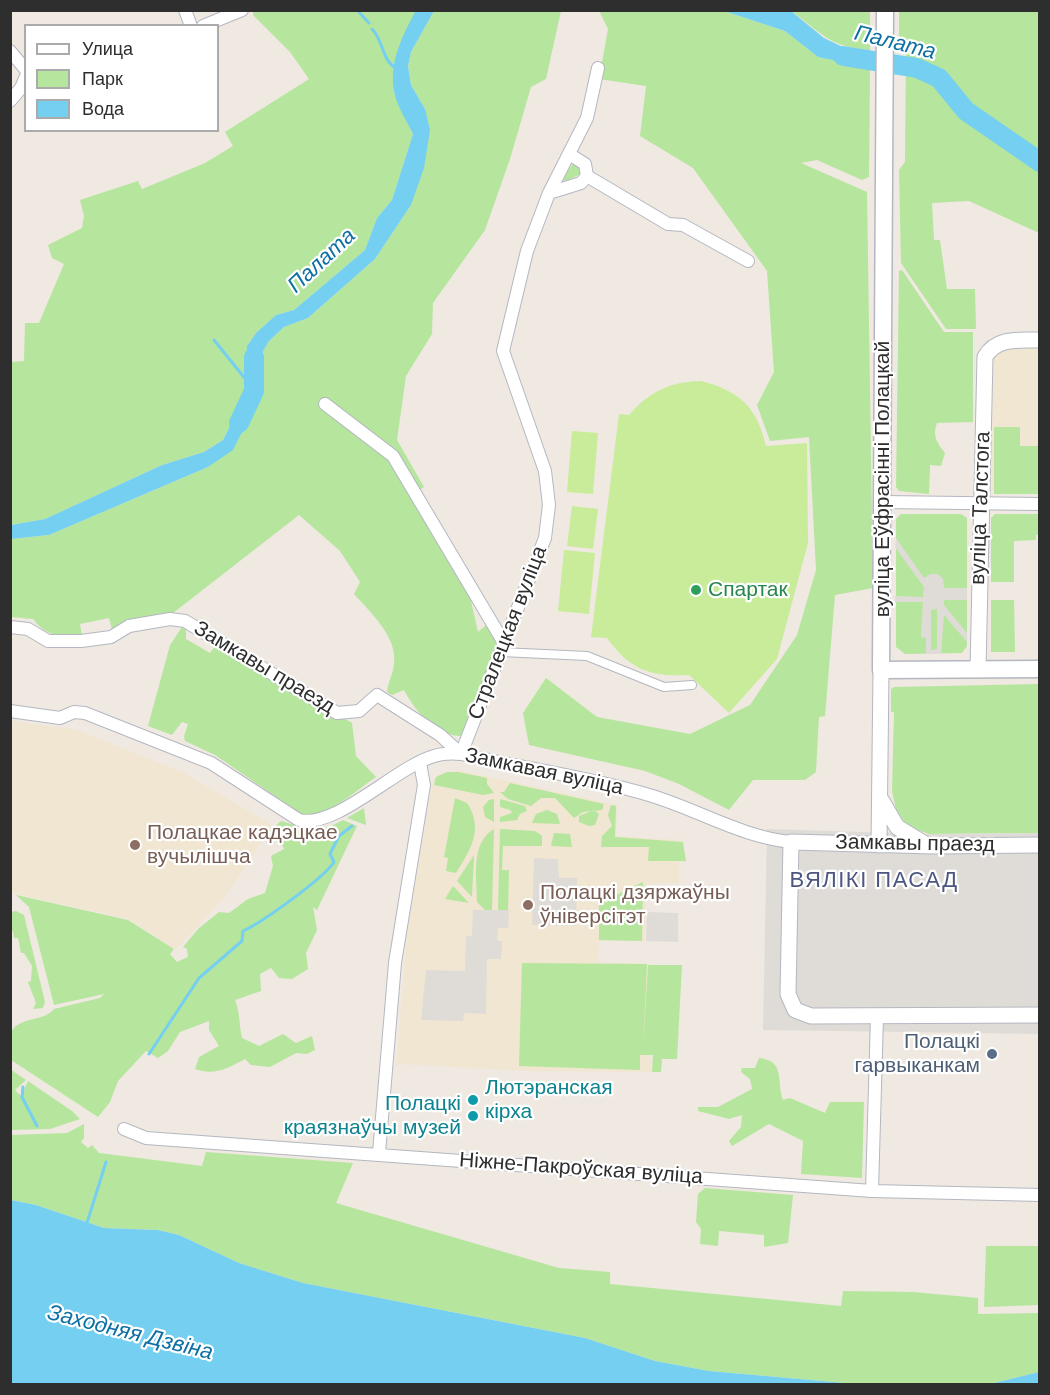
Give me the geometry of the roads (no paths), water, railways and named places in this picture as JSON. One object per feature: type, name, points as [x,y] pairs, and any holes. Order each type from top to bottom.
[{"type":"main road","name":"вуліца Еўфрасінні Полацкай","points":[[881,670],[885,10]]},
{"type":"main road","points":[[881,670],[1040,669]]},
{"type":"street","points":[[208,24],[242,10]]},
{"type":"street","points":[[10,51],[21,60],[24,66]]},
{"type":"street","name":"Стралецкая вуліца","points":[[461,754],[541,553],[549,505],[545,471],[503,351],[527,251],[549,193],[587,118],[598,68]]},
{"type":"street","points":[[10,101],[24,81]]},
{"type":"street","points":[[568,154],[585,164],[587,176],[668,224],[683,225],[748,261]]},
{"type":"street","points":[[549,193],[580,183],[587,176]]},
{"type":"street","name":"вуліца Талстога","points":[[978,669],[980,504],[984,494],[984,364],[990,348],[1013,340],[1040,340]]},
{"type":"street","points":[[325,404],[393,456],[503,648],[587,657],[664,687],[692,685]]},
{"type":"street","points":[[883,502],[1040,504]]},
{"type":"street","name":"Замкавы праезд","points":[[10,627],[28,629],[48,641],[81,641],[111,637],[129,626],[170,619],[185,621],[337,713],[359,711],[377,695],[440,735],[461,754]]},
{"type":"street","name":"вуліца Еўфрасінні Полацкай","points":[[879,845],[881,670]]},
{"type":"street","name":"Замкавая вуліца","points":[[10,711],[60,718],[74,712],[85,713],[211,763],[290,814],[309,822],[328,817],[420,762],[439,755],[461,754],[640,792],[672,802],[750,835],[791,842]]},
{"type":"street","points":[[379,1153],[395,963],[424,785],[420,762]]},
{"type":"street","points":[[880,797],[897,827],[911,838],[930,846]]},
{"type":"street","points":[[791,842],[788,994],[790,1003],[802,1014],[811,1016],[1040,1015]]},
{"type":"street","name":"Замкавы праезд","points":[[791,842],[930,846],[1040,845]]},
{"type":"street","points":[[872,1191],[877,1016]]},
{"type":"street","name":"Ніжне-Пакроўская вуліца","points":[[124,1129],[146,1138],[379,1153],[872,1191],[1040,1195]]},
{"type":"water","points":[[434,11],[411,52],[408,66],[411,85],[425,109],[430,130],[424,168],[411,205],[375,259],[308,318],[284,327],[269,341],[259,358],[244,428],[233,450],[208,467],[49,535],[11,539],[11,525],[45,519],[162,465],[204,452],[223,440],[244,398],[247,346],[256,333],[276,315],[294,310],[365,250],[377,218],[392,200],[413,134],[395,96],[393,70],[395,60],[401,40],[415,12]]},
{"type":"water","points":[[724,11],[791,11],[824,38],[847,49],[870,50],[870,68],[818,57],[785,31]]},
{"type":"water","name":"Заходняя Дзвіна","points":[[11,1200],[36,1205],[104,1228],[158,1230],[179,1235],[239,1263],[303,1283],[585,1338],[655,1361],[709,1371],[856,1384],[11,1384]]},
{"type":"water","points":[[1039,1372],[1039,1384],[990,1384]]},
{"type":"waterway","points":[[357,10],[369,23]]},
{"type":"waterway","points":[[372,29],[388,61],[397,69]]},
{"type":"waterway","name":"Палата","points":[[843,56],[917,68],[939,78],[966,111],[1040,162]]},
{"type":"waterway","points":[[214,340],[247,381]]},
{"type":"waterway","name":"Палата","points":[[239,423],[254,391],[254,357]]},
{"type":"waterway","points":[[149,1054],[199,978],[242,941],[243,931],[291,900],[328,870],[334,862],[330,854],[339,836],[352,826]]},
{"type":"waterway","points":[[23,1087],[22,1097],[37,1126]]},
{"type":"waterway","points":[[86,1226],[106,1162]]},
{"type":"place","name":"Спартак","points":[[696,590]]},
{"type":"place","name":"Полацкае кадэцкае вучылішча","points":[[135,845]]},
{"type":"place","name":"Полацкі дзяржаўны ўніверсітэт","points":[[528,905]]},
{"type":"place","name":"Полацкі гарвыканкам","points":[[992,1054]]},
{"type":"place","name":"Лютэранская кірха","points":[[473,1100]]},
{"type":"place","name":"Полацкі краязнаўчы музей","points":[[473,1116]]},
{"type":"district","name":"ВЯЛІКІ ПАСАД","points":[[874,881]]}]
